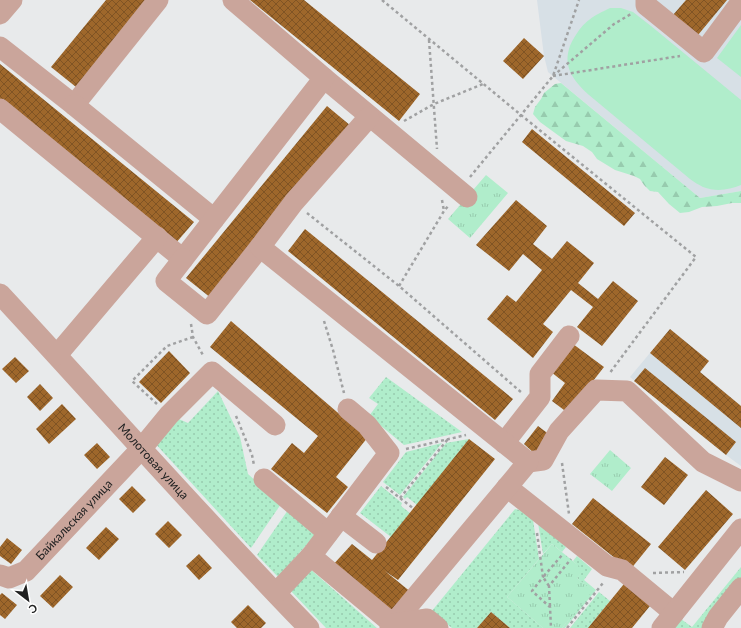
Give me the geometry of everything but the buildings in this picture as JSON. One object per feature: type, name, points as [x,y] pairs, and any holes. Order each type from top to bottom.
[{"type":"street","points":[[0,14],[12,0]]},
{"type":"street","points":[[74,105],[158,0]]},
{"type":"street","points":[[233,0],[369,117],[463,194]]},
{"type":"street","points":[[647,2],[704,52],[741,2]]},
{"type":"street","points":[[0,47],[214,219]]},
{"type":"street","points":[[324,78],[166,281],[207,314],[294,202],[369,117]]},
{"type":"street","points":[[0,109],[183,259]]},
{"type":"street","points":[[57,355],[157,237]]},
{"type":"street","points":[[260,247],[528,462]]},
{"type":"street","name":"Молотовая улица","points":[[0,294],[276,594],[301,625]]},
{"type":"street","points":[[504,443],[540,397],[540,374],[569,336]]},
{"type":"street","points":[[212,372],[275,425]]},
{"type":"street","name":"Байкальская улица","points":[[0,575],[9,578],[26,571],[141,449],[169,415],[212,372]]},
{"type":"street","points":[[391,626],[528,462],[543,460],[558,431],[596,390],[628,391],[703,462],[741,481]]},
{"type":"street","points":[[276,594],[311,556],[389,453],[367,425],[348,409]]},
{"type":"street","points":[[264,479],[328,533]]},
{"type":"street","points":[[507,487],[607,566],[621,571],[668,620],[740,531]]},
{"type":"street","points":[[341,516],[376,543]]},
{"type":"street","points":[[311,556],[391,626]]},
{"type":"street","points":[[712,628],[718,617],[741,588]]},
{"type":"street","points":[[391,626],[427,619],[438,628]]},
{"type":"path","points":[[382,0],[696,257],[596,390]]},
{"type":"path","points":[[553,76],[579,0]]},
{"type":"path","points":[[399,286],[444,211],[463,194],[521,115],[553,76],[614,24],[647,2]]},
{"type":"path","points":[[429,40],[439,173],[444,211]]},
{"type":"path","points":[[553,76],[704,52]]},
{"type":"path","points":[[387,131],[434,104],[483,84]]},
{"type":"path","points":[[294,202],[399,286],[534,404]]},
{"type":"path","points":[[187,297],[193,337],[212,372]]},
{"type":"path","points":[[323,320],[333,350],[348,409]]},
{"type":"path","points":[[169,415],[132,381],[167,346],[193,337]]},
{"type":"path","points":[[234,412],[252,455],[254,467],[264,479]]},
{"type":"path","points":[[389,453],[488,430]]},
{"type":"path","points":[[400,498],[448,439]]},
{"type":"path","points":[[562,460],[569,524],[578,543]]},
{"type":"path","points":[[371,476],[414,508]]},
{"type":"path","points":[[534,509],[543,577],[549,586],[551,628]]},
{"type":"path","points":[[550,607],[532,591],[543,577],[578,543]]},
{"type":"path","points":[[549,586],[578,543]]},
{"type":"path","points":[[567,628],[621,571],[686,572]]},
{"type":"shaded area","points":[[537,0],[741,0],[741,191],[700,198],[548,72],[544,56]]},
{"type":"shaded area","points":[[670,329],[709,361],[700,372],[741,406],[741,466],[630,377]]},
{"type":"green space","points":[[610,8],[621,8],[633,12],[741,100],[741,185],[727,189],[708,189],[690,179],[589,95],[575,80],[569,69],[568,63],[571,43],[585,23]]},
{"type":"green space","points":[[741,25],[741,77],[717,58]]},
{"type":"green space","points":[[561,83],[700,198],[741,191],[741,203],[702,207],[689,212],[680,213],[658,192],[650,191],[640,179],[615,170],[597,159],[592,152],[583,146],[566,141],[540,122],[533,114],[535,107],[544,93],[555,84]]},
{"type":"green space","points":[[486,175],[508,193],[470,238],[448,219]]},
{"type":"green space","points":[[386,377],[462,432],[404,445],[369,416],[378,404],[369,398]]},
{"type":"green space","points":[[218,391],[240,437],[248,474],[281,504],[251,548],[152,440],[174,417],[188,423]]},
{"type":"green space","points":[[469,439],[417,505],[407,497],[405,499],[403,497],[446,443]]},
{"type":"green space","points":[[442,443],[400,495],[383,482],[406,452]]},
{"type":"green space","points":[[610,450],[631,468],[612,491],[590,474]]},
{"type":"green space","points":[[381,486],[402,503],[401,506],[410,513],[391,537],[360,513]]},
{"type":"green space","points":[[515,509],[529,512],[533,520],[539,559],[507,597],[543,628],[510,628],[491,612],[477,628],[452,628],[431,612]]},
{"type":"green space","points":[[288,510],[317,533],[278,577],[257,555]]},
{"type":"green space","points":[[538,523],[566,547],[562,552],[552,544],[543,554]]},
{"type":"green space","points":[[552,544],[584,570],[577,578],[593,591],[562,628],[543,628],[507,597]]},
{"type":"green space","points":[[577,556],[592,569],[584,580],[596,590],[565,628],[562,628],[592,591],[577,578],[583,570],[573,561]]},
{"type":"green space","points":[[308,567],[377,628],[326,628],[289,589]]},
{"type":"green space","points":[[741,567],[741,581],[706,628],[673,628],[681,619],[692,627]]},
{"type":"green space","points":[[599,592],[610,601],[588,628],[570,628]]}]
